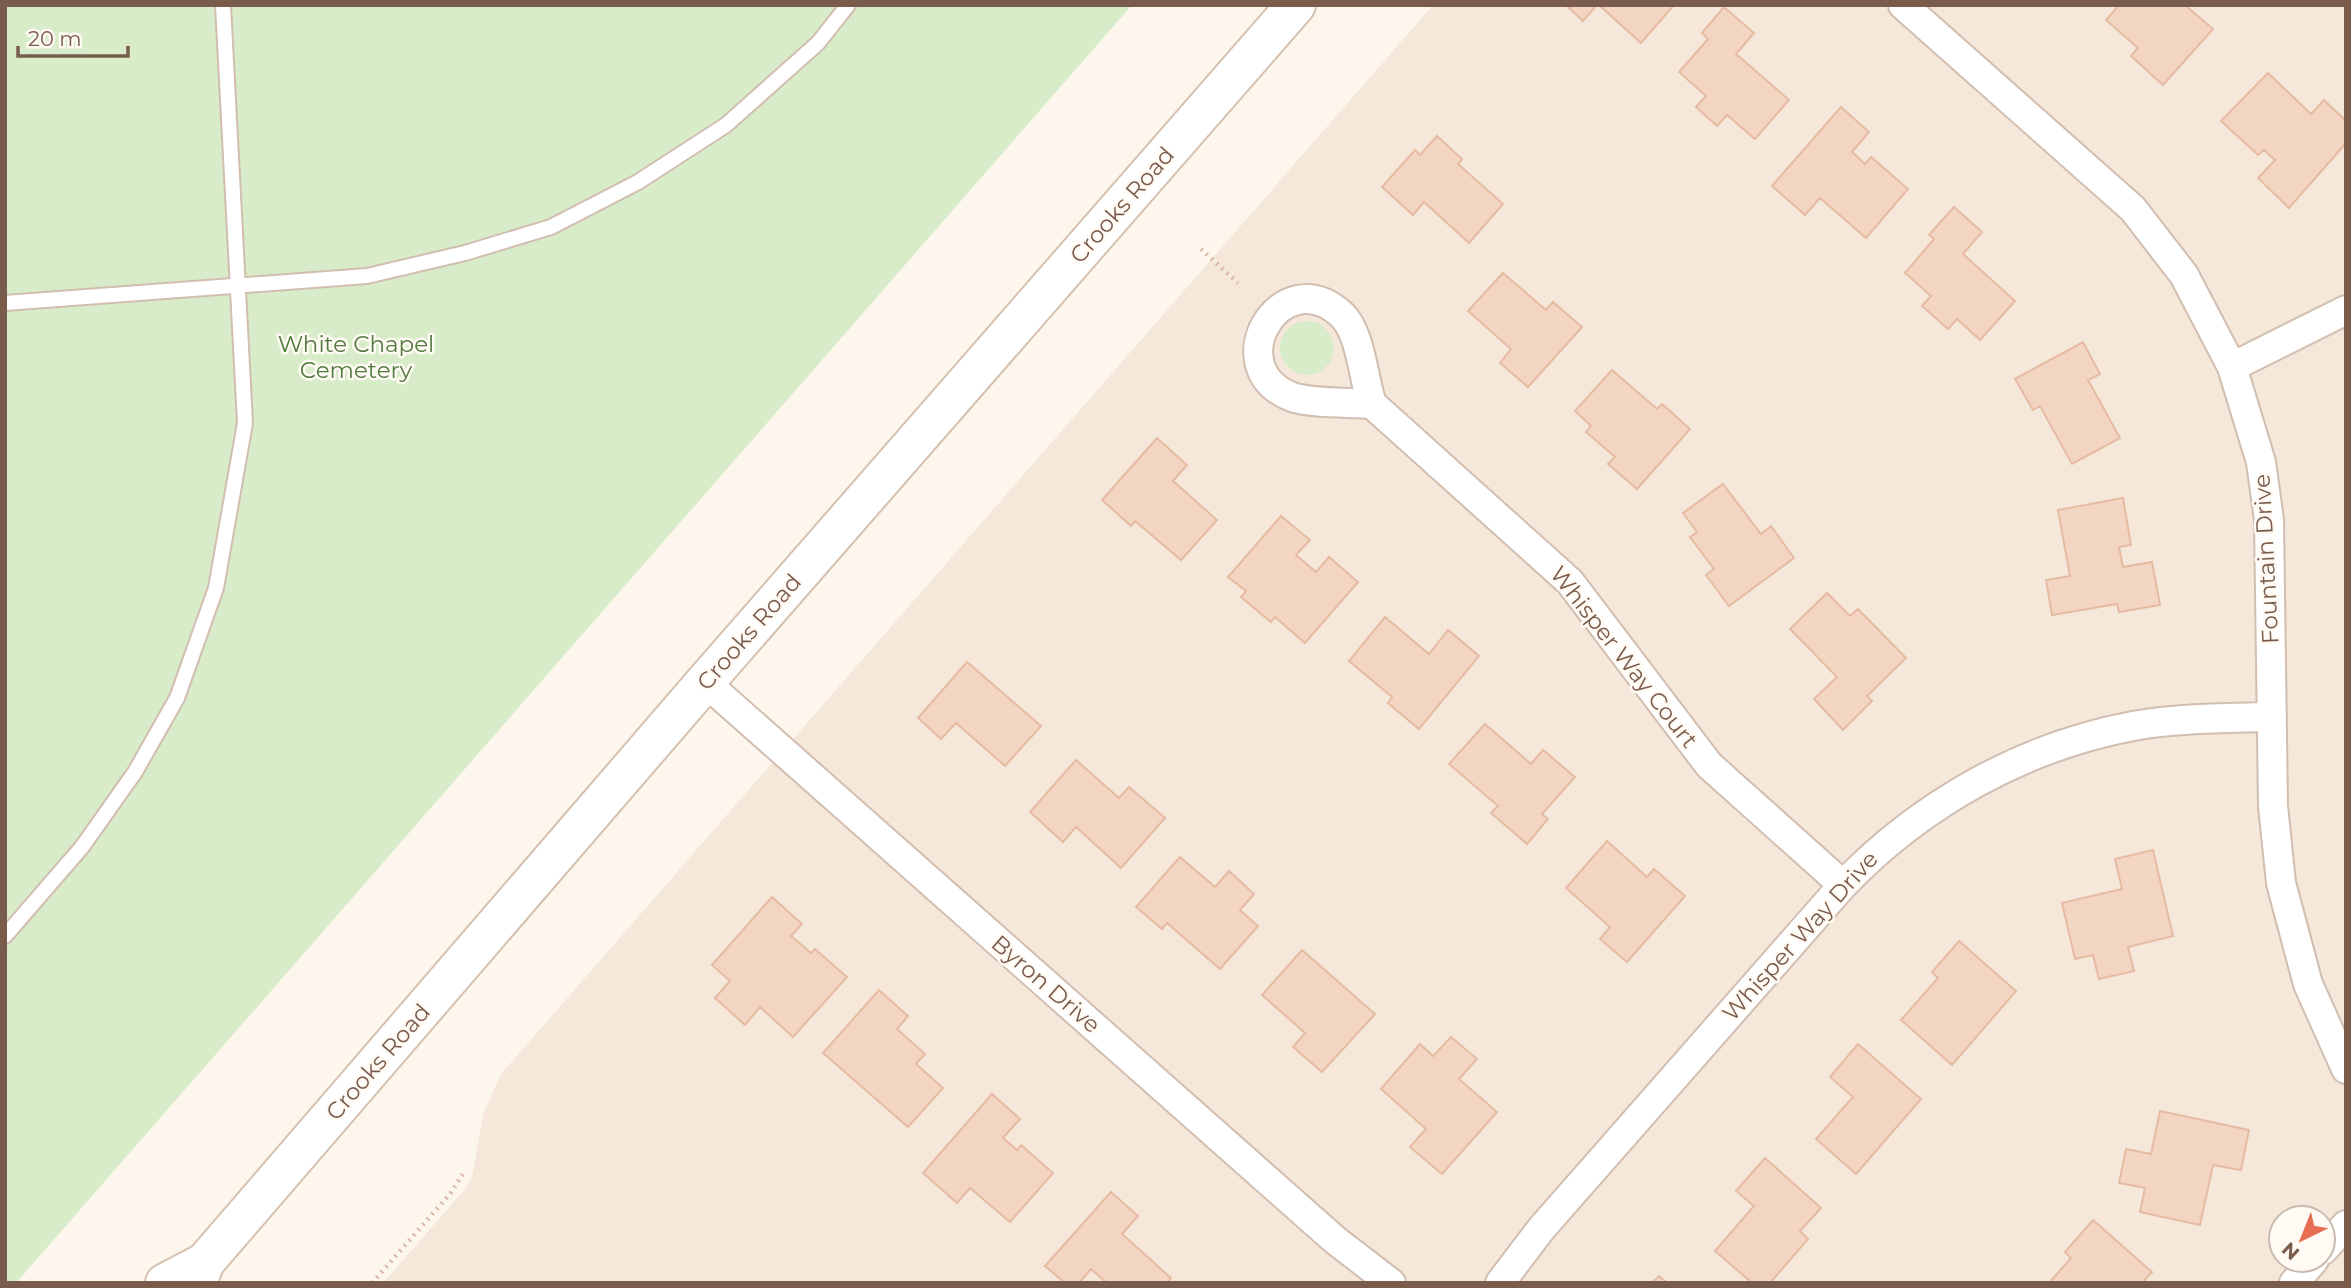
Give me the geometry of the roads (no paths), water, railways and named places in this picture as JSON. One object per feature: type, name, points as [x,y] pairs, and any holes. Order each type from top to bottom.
[{"type":"main road","name":"Crooks Road","points":[[165,1283],[201,1273],[705,682],[1296,5]]},
{"type":"street","name":"Fountain Drive","points":[[1903,5],[2133,209],[2184,275],[2232,367],[2261,462],[2269,520],[2273,806],[2281,883],[2308,984],[2346,1069]]},
{"type":"street","points":[[1307,300],[1325,305],[1341,314],[1353,329],[1359,346],[1363,379],[1372,404],[1305,400],[1291,396],[1277,387],[1266,375],[1258,356],[1257,341],[1272,314],[1284,305],[1307,300]]},
{"type":"street","points":[[2232,367],[2346,310]]},
{"type":"street","name":"Whisper Way Court","points":[[1372,404],[1570,582],[1709,765],[1843,885]]},
{"type":"street","name":"Byron Drive","points":[[705,682],[1335,1240],[1391,1283]]},
{"type":"street","name":"Whisper Way Drive","points":[[1500,1283],[1541,1229],[1843,885],[1877,850],[1922,815],[2017,762],[2070,741],[2134,726],[2272,717]]},
{"type":"lane","points":[[5,936],[82,847],[135,772],[177,698],[216,588],[245,423],[240,284],[223,5]]},
{"type":"lane","points":[[5,303],[367,276],[465,253],[551,227],[638,182],[726,125],[818,43],[848,5]]},
{"type":"park label","name":"White Chapel Cemetery","points":[[356,357]]}]
